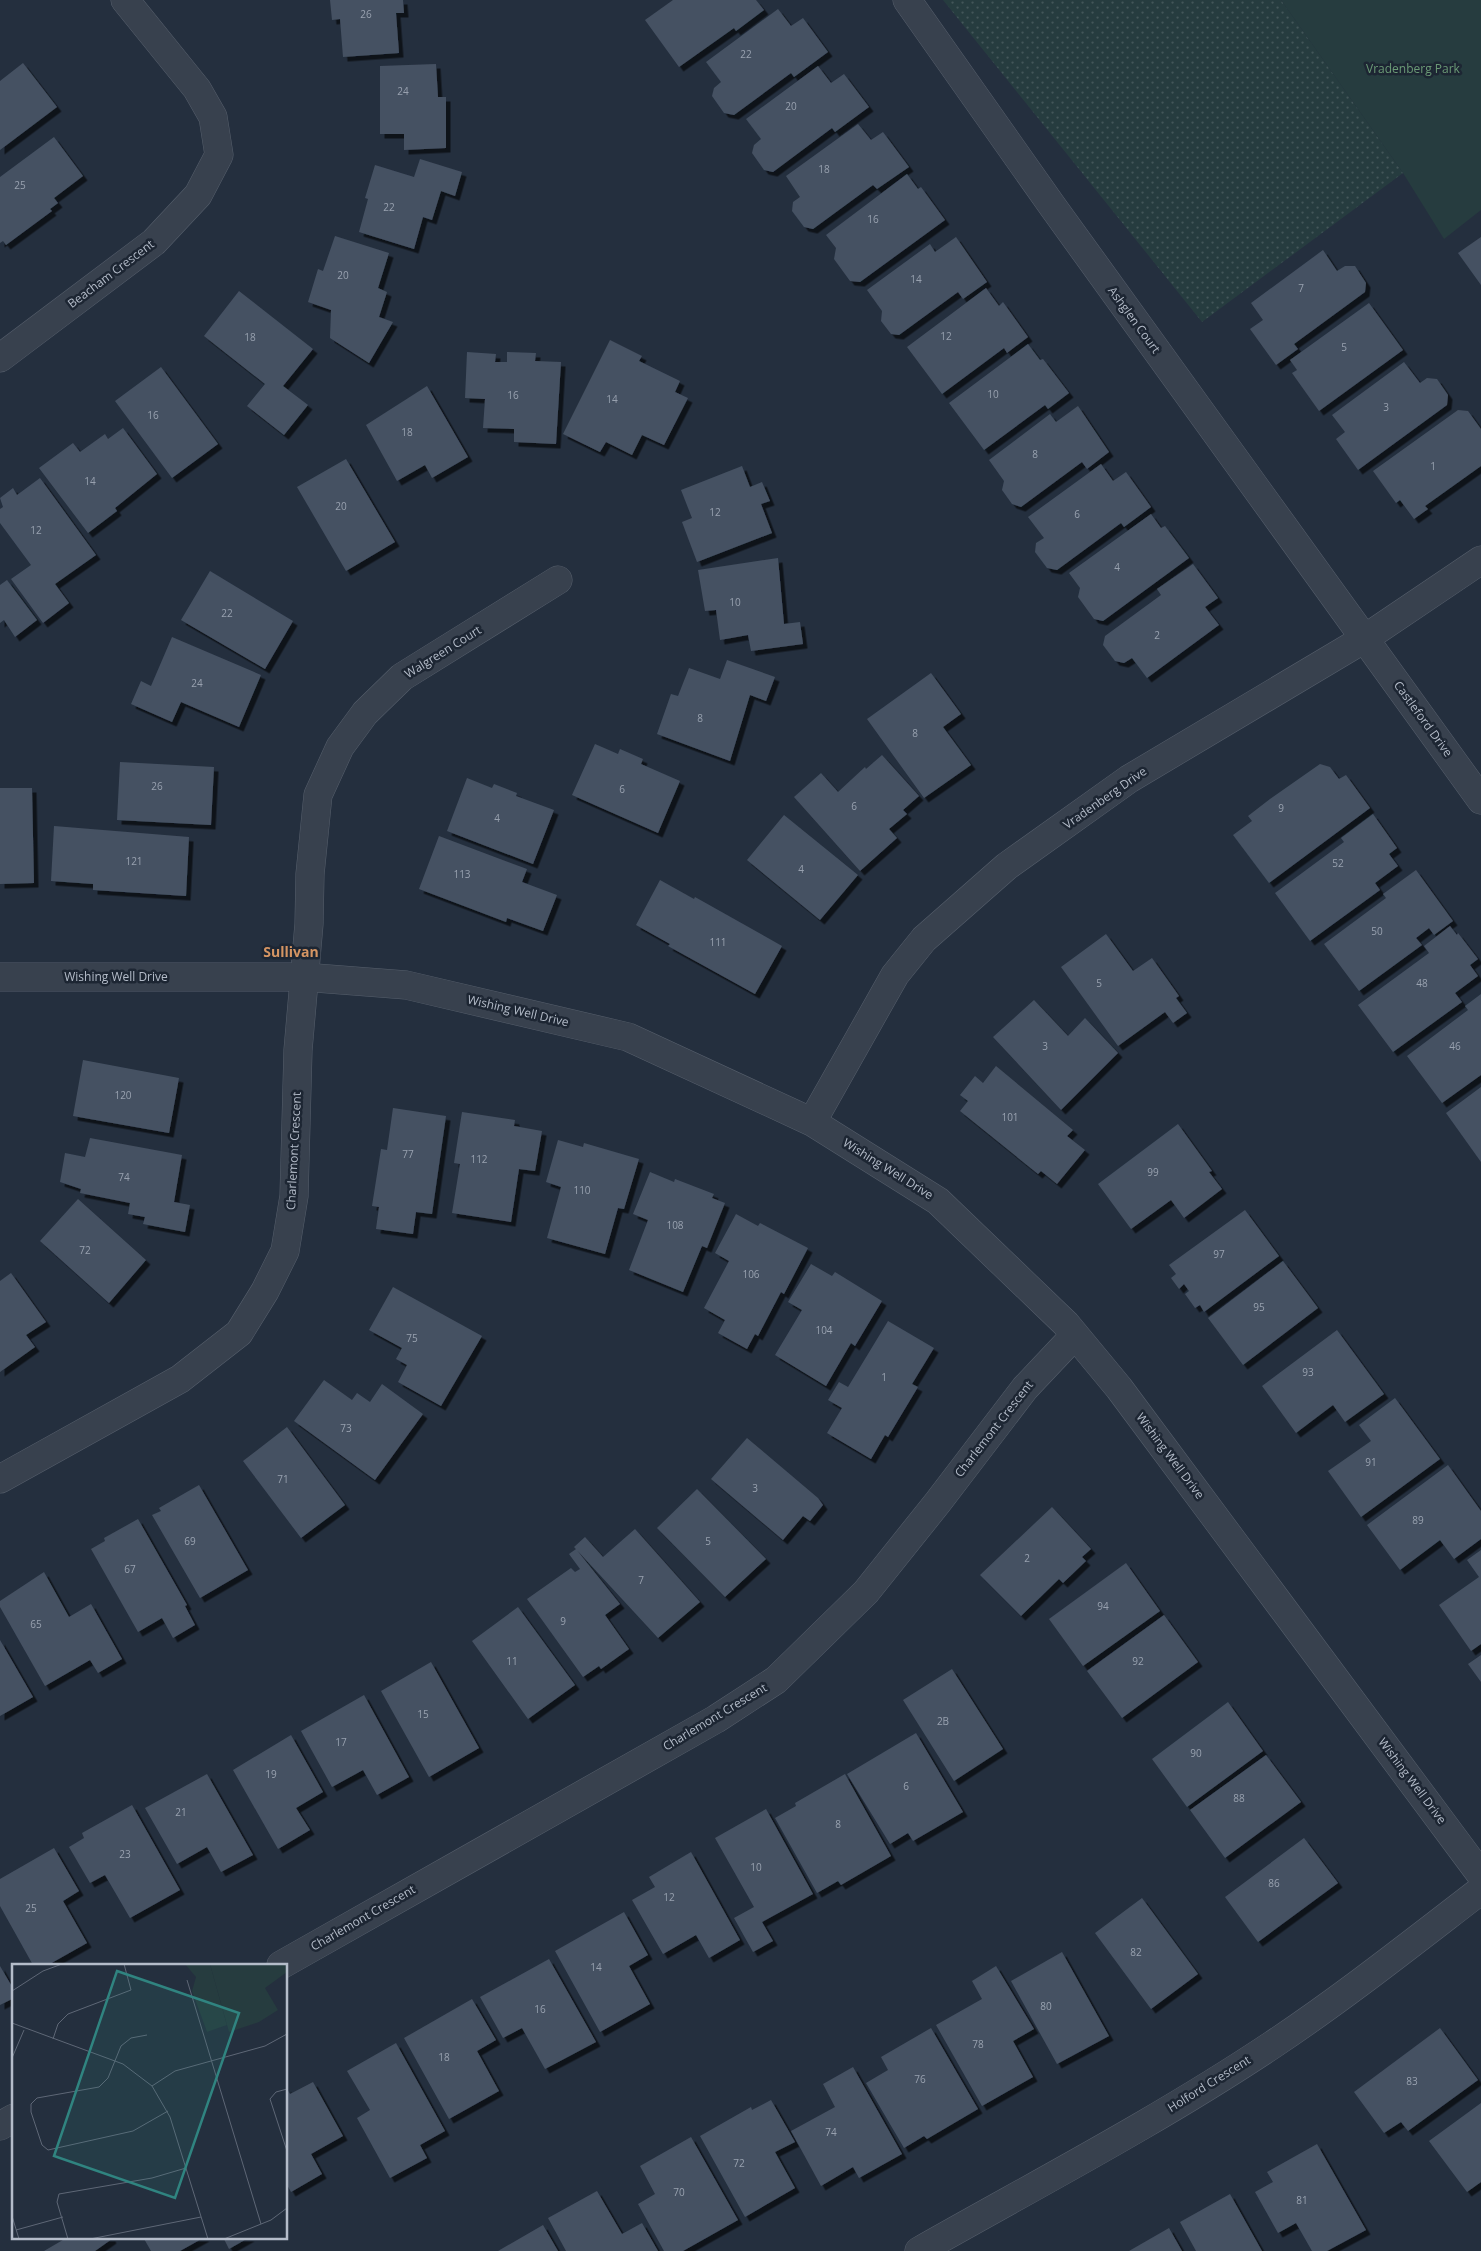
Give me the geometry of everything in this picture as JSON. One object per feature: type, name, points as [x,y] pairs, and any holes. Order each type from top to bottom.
[{"type":"street","name":"Beacham Crescent","points":[[0,358],[154,242],[198,195],[219,155],[213,116],[197,89],[125,0]]},
{"type":"street","name":"Ashglen Court","points":[[907,0],[1053,207],[1364,639]]},
{"type":"street","name":"Vradenberg Drive","points":[[812,1122],[895,975],[924,939],[1007,866],[1129,779],[1364,639],[1481,560]]},
{"type":"street","name":"Walgreen Court","points":[[304,976],[309,924],[310,874],[318,795],[340,747],[365,713],[402,677],[558,580]]},
{"type":"street","name":"Castleford Drive","points":[[1364,639],[1481,800]]},
{"type":"street","name":"Wishing Well Drive","points":[[0,977],[304,976],[406,985],[628,1037],[812,1122],[938,1201],[1075,1335],[1119,1388],[1481,1875]]},
{"type":"street","name":"Charlemont Crescent","points":[[0,1479],[180,1379],[239,1333],[265,1291],[285,1252],[294,1196],[298,1050],[304,976]]},
{"type":"street","name":"Charlemont Crescent","points":[[283,1964],[707,1724],[776,1680],[866,1592],[1025,1388],[1075,1335]]},
{"type":"street","name":"Holford Crescent","points":[[919,2251],[1157,2116],[1271,2046],[1360,1984],[1481,1890]]},
{"type":"street","points":[[0,2126],[12,2119]]},
{"type":"green space","points":[[943,0],[1281,0],[1403,173],[1202,322]]},
{"type":"green space","name":"Vradenberg Park","points":[[1281,0],[1481,0],[1481,210],[1444,239],[1403,173]]},
{"type":"building","points":[[330,0],[403,0],[404,13],[396,13],[399,53],[343,57],[340,19],[332,20]]},
{"type":"building","points":[[673,0],[756,0],[764,10],[736,31],[734,28],[679,67],[645,20]]},
{"type":"building","points":[[778,9],[791,26],[803,18],[828,52],[794,77],[791,73],[734,115],[724,113],[712,96],[714,88],[721,82],[706,62]]},
{"type":"building","points":[[23,63],[57,107],[0,150],[0,81]]},
{"type":"building","points":[[436,64],[438,97],[446,97],[446,148],[404,150],[404,134],[380,134],[380,66]]},
{"type":"building","points":[[818,66],[831,83],[844,74],[869,107],[835,132],[832,128],[773,172],[764,170],[752,153],[754,145],[761,139],[746,119]]},
{"type":"building","points":[[858,124],[871,140],[883,132],[909,167],[877,189],[873,185],[813,229],[804,227],[792,211],[793,202],[800,197],[786,176]]},
{"type":"building","points":[[54,137],[83,176],[54,198],[58,203],[50,209],[52,211],[6,245],[3,241],[0,243],[0,177]]},
{"type":"building","points":[[420,159],[462,172],[455,196],[441,191],[432,220],[423,217],[414,249],[359,232],[368,199],[365,198],[375,165],[414,177]]},
{"type":"building","points":[[907,174],[918,189],[921,187],[945,220],[860,282],[850,281],[834,259],[836,248],[826,235]]},
{"type":"building","points":[[335,236],[389,253],[378,288],[387,292],[379,317],[393,322],[369,363],[330,338],[331,310],[308,302],[318,269],[323,271]]},
{"type":"building","points":[[956,237],[987,282],[963,299],[958,292],[899,335],[891,334],[881,321],[882,311],[867,290],[930,244],[935,252]]},
{"type":"building","points":[[1481,237],[1481,285],[1458,253]]},
{"type":"building","points":[[1323,250],[1337,271],[1345,266],[1355,266],[1366,283],[1365,292],[1294,344],[1298,349],[1276,365],[1250,329],[1263,320],[1251,303]]},
{"type":"building","points":[[986,288],[999,306],[1003,302],[1028,337],[1007,353],[1004,348],[942,394],[907,347]]},
{"type":"building","points":[[239,291],[313,349],[283,386],[308,405],[284,435],[247,406],[265,384],[204,336]]},
{"type":"building","points":[[1369,303],[1403,350],[1319,411],[1292,373],[1297,370],[1290,360]]},
{"type":"building","points":[[610,340],[642,356],[639,361],[680,381],[675,392],[688,398],[664,445],[642,435],[632,455],[606,442],[600,452],[563,434]]},
{"type":"building","points":[[1028,344],[1040,360],[1043,359],[1069,393],[1048,409],[1045,405],[984,450],[949,403]]},
{"type":"building","points":[[467,352],[496,354],[495,362],[507,362],[507,352],[536,353],[535,361],[561,362],[556,444],[514,442],[514,429],[483,428],[485,399],[465,398]]},
{"type":"building","points":[[1404,362],[1420,383],[1427,378],[1437,379],[1448,395],[1447,405],[1358,470],[1336,439],[1345,432],[1332,415]]},
{"type":"building","points":[[161,367],[218,444],[172,478],[115,401]]},
{"type":"building","points":[[427,386],[468,457],[432,478],[425,465],[397,481],[366,425]]},
{"type":"building","points":[[1078,406],[1109,452],[1087,469],[1082,462],[1021,507],[1012,504],[1002,490],[1004,481],[989,460],[1050,414],[1056,422]]},
{"type":"building","points":[[1458,410],[1468,411],[1481,429],[1481,466],[1425,506],[1428,509],[1414,519],[1400,500],[1396,503],[1373,471]]},
{"type":"building","points":[[123,428],[157,474],[115,508],[117,511],[88,533],[39,468],[73,443],[80,452],[105,434],[108,439]]},
{"type":"building","points":[[346,459],[395,542],[346,571],[297,487]]},
{"type":"building","points":[[1101,464],[1113,481],[1126,472],[1151,507],[1124,527],[1121,523],[1057,570],[1047,568],[1035,552],[1036,543],[1044,538],[1028,517]]},
{"type":"building","points":[[742,466],[750,487],[762,482],[770,501],[761,504],[772,533],[697,562],[682,522],[692,518],[681,490]]},
{"type":"building","points":[[40,478],[96,555],[55,584],[69,603],[43,623],[11,579],[31,565],[0,523],[0,509],[3,507],[0,498],[13,488],[17,495]]},
{"type":"building","points":[[1151,514],[1161,528],[1165,526],[1189,558],[1103,621],[1094,619],[1078,597],[1080,588],[1069,573]]},
{"type":"building","points":[[778,558],[784,624],[800,622],[803,644],[751,651],[748,635],[720,640],[716,610],[705,611],[698,570]]},
{"type":"building","points":[[1193,564],[1218,598],[1205,607],[1219,625],[1147,678],[1132,658],[1124,663],[1115,661],[1103,645],[1105,636],[1161,595],[1157,589]]},
{"type":"building","points":[[210,571],[293,621],[265,669],[181,620]]},
{"type":"building","points":[[7,580],[37,620],[15,637],[4,620],[0,623],[0,585]]},
{"type":"building","points":[[172,637],[261,675],[239,727],[181,702],[172,722],[131,704],[141,681],[151,686]]},
{"type":"building","points":[[727,660],[775,677],[766,701],[750,695],[730,761],[657,734],[671,694],[678,696],[689,668],[720,679]]},
{"type":"building","points":[[931,673],[961,714],[943,727],[971,765],[924,798],[867,719]]},
{"type":"building","points":[[595,744],[618,754],[620,749],[643,759],[641,764],[680,781],[658,833],[572,795]]},
{"type":"building","points":[[882,755],[919,796],[903,810],[907,814],[889,829],[897,838],[860,871],[794,797],[821,773],[838,792],[865,767],[866,769]]},
{"type":"building","points":[[120,762],[214,767],[211,825],[117,820]]},
{"type":"building","points":[[1320,764],[1330,767],[1339,779],[1346,775],[1370,808],[1269,883],[1233,835],[1252,821],[1248,816]]},
{"type":"building","points":[[467,778],[492,788],[494,784],[517,793],[516,796],[554,810],[533,864],[447,831]]},
{"type":"building","points":[[0,788],[32,788],[34,883],[0,884]]},
{"type":"building","points":[[1373,814],[1397,848],[1389,854],[1398,866],[1375,883],[1380,890],[1310,941],[1275,893],[1344,842],[1341,838]]},
{"type":"building","points":[[784,815],[858,875],[820,920],[747,860]]},
{"type":"building","points":[[54,826],[189,837],[186,896],[93,890],[93,884],[51,881]]},
{"type":"building","points":[[439,836],[527,869],[522,882],[557,895],[543,931],[507,918],[506,922],[419,889]]},
{"type":"building","points":[[1416,870],[1453,921],[1434,935],[1429,928],[1416,938],[1422,945],[1359,991],[1324,944],[1386,898],[1383,894]]},
{"type":"building","points":[[660,880],[694,899],[695,897],[782,946],[755,994],[668,946],[670,944],[636,925]]},
{"type":"building","points":[[1450,926],[1457,935],[1458,933],[1478,959],[1470,965],[1478,976],[1455,993],[1462,1002],[1393,1052],[1358,1005],[1429,953],[1424,946]]},
{"type":"building","points":[[1106,934],[1133,971],[1152,958],[1179,996],[1176,998],[1187,1013],[1173,1023],[1165,1012],[1118,1046],[1061,967]]},
{"type":"building","points":[[1481,994],[1481,1075],[1442,1103],[1407,1056],[1468,1010],[1465,1006]]},
{"type":"building","points":[[1034,1000],[1068,1036],[1085,1018],[1118,1053],[1061,1110],[993,1037]]},
{"type":"building","points":[[83,1060],[179,1078],[169,1133],[73,1116]]},
{"type":"building","points":[[996,1066],[1073,1130],[1067,1136],[1085,1150],[1057,1184],[1041,1171],[1038,1174],[960,1111],[968,1101],[960,1095],[975,1076],[983,1083]]},
{"type":"building","points":[[1481,1087],[1481,1162],[1446,1113]]},
{"type":"building","points":[[393,1108],[446,1116],[432,1214],[416,1212],[413,1234],[376,1229],[379,1207],[372,1206],[381,1149],[387,1150]]},
{"type":"building","points":[[462,1112],[515,1120],[514,1126],[542,1131],[535,1171],[519,1169],[511,1222],[452,1213],[460,1164],[454,1163]]},
{"type":"building","points":[[1178,1124],[1212,1171],[1209,1172],[1222,1189],[1184,1218],[1171,1200],[1131,1229],[1098,1184]]},
{"type":"building","points":[[90,1138],[182,1155],[174,1202],[190,1205],[185,1232],[143,1224],[145,1217],[128,1214],[130,1203],[80,1193],[81,1189],[60,1182],[65,1153],[85,1157]]},
{"type":"building","points":[[558,1140],[583,1147],[584,1143],[639,1159],[624,1209],[618,1208],[605,1254],[547,1238],[561,1187],[546,1182]]},
{"type":"building","points":[[650,1172],[674,1182],[675,1179],[714,1194],[712,1198],[725,1203],[707,1248],[702,1246],[683,1292],[629,1270],[648,1220],[633,1214]]},
{"type":"building","points":[[78,1199],[146,1260],[109,1303],[40,1241]]},
{"type":"building","points":[[1245,1210],[1279,1256],[1204,1312],[1200,1305],[1195,1308],[1185,1294],[1189,1291],[1184,1284],[1179,1289],[1171,1278],[1176,1274],[1169,1265]]},
{"type":"building","points":[[736,1214],[758,1226],[760,1223],[808,1248],[784,1294],[781,1292],[758,1336],[755,1334],[747,1349],[718,1333],[725,1320],[704,1308],[729,1261],[715,1253]]},
{"type":"building","points":[[1283,1261],[1318,1308],[1243,1365],[1208,1318]]},
{"type":"building","points":[[811,1264],[832,1276],[835,1272],[882,1301],[855,1346],[851,1343],[826,1386],[775,1355],[802,1310],[788,1302]]},
{"type":"building","points":[[11,1273],[46,1322],[26,1335],[35,1347],[0,1372],[0,1281]]},
{"type":"building","points":[[393,1287],[482,1336],[441,1406],[398,1382],[407,1365],[396,1359],[402,1348],[369,1330]]},
{"type":"building","points":[[888,1321],[934,1348],[912,1384],[918,1387],[888,1437],[885,1435],[871,1459],[827,1433],[842,1408],[828,1400],[839,1382],[848,1387]]},
{"type":"building","points":[[1337,1330],[1384,1394],[1345,1422],[1333,1405],[1296,1433],[1262,1386]]},
{"type":"building","points":[[324,1380],[352,1400],[357,1393],[370,1402],[382,1384],[423,1414],[375,1480],[294,1421]]},
{"type":"building","points":[[1395,1398],[1440,1459],[1361,1517],[1328,1471],[1371,1441],[1359,1425]]},
{"type":"building","points":[[287,1427],[345,1505],[301,1538],[243,1461]]},
{"type":"building","points":[[747,1438],[818,1498],[823,1505],[810,1521],[803,1516],[783,1540],[711,1479]]},
{"type":"building","points":[[1448,1465],[1481,1511],[1481,1539],[1454,1559],[1440,1540],[1400,1570],[1367,1525]]},
{"type":"building","points":[[199,1485],[248,1570],[200,1598],[152,1515],[161,1511],[159,1508]]},
{"type":"building","points":[[697,1489],[766,1559],[725,1597],[657,1528]]},
{"type":"building","points":[[1052,1507],[1091,1549],[1082,1557],[1086,1561],[1063,1583],[1059,1579],[1021,1616],[980,1575]]},
{"type":"building","points":[[138,1519],[187,1605],[185,1606],[195,1625],[173,1638],[162,1618],[138,1632],[91,1549],[105,1541],[104,1538]]},
{"type":"building","points":[[635,1529],[700,1602],[658,1638],[574,1547],[585,1537],[603,1557]]},
{"type":"building","points":[[576,1549],[620,1604],[605,1615],[629,1649],[601,1669],[599,1666],[583,1677],[527,1599],[571,1568],[575,1572],[580,1569],[569,1554]]},
{"type":"building","points":[[1481,1550],[1481,1644],[1471,1651],[1439,1605],[1479,1577],[1467,1560]]},
{"type":"building","points":[[1126,1563],[1160,1611],[1083,1666],[1049,1619]]},
{"type":"building","points":[[44,1572],[69,1617],[91,1604],[122,1659],[98,1673],[90,1660],[45,1686],[0,1607],[0,1601]]},
{"type":"building","points":[[518,1607],[575,1685],[528,1719],[472,1641]]},
{"type":"building","points":[[1164,1615],[1198,1662],[1122,1718],[1087,1671]]},
{"type":"building","points":[[0,1640],[33,1697],[0,1716]]},
{"type":"building","points":[[1481,1655],[1481,1682],[1468,1664]]},
{"type":"building","points":[[431,1662],[479,1748],[429,1777],[381,1691]]},
{"type":"building","points":[[952,1669],[1003,1749],[954,1781],[903,1700]]},
{"type":"building","points":[[364,1695],[409,1777],[377,1795],[363,1770],[332,1787],[301,1731]]},
{"type":"building","points":[[1228,1702],[1263,1751],[1187,1807],[1152,1759]]},
{"type":"building","points":[[916,1733],[963,1812],[913,1841],[908,1833],[890,1844],[847,1774]]},
{"type":"building","points":[[291,1735],[323,1792],[296,1808],[310,1830],[278,1849],[233,1770]]},
{"type":"building","points":[[1266,1755],[1301,1802],[1225,1858],[1190,1810]]},
{"type":"building","points":[[207,1774],[253,1855],[221,1872],[207,1847],[177,1864],[145,1808]]},
{"type":"building","points":[[845,1774],[891,1856],[841,1885],[838,1881],[817,1893],[775,1818],[796,1806],[795,1803]]},
{"type":"building","points":[[132,1805],[180,1890],[130,1918],[105,1875],[90,1883],[69,1847],[84,1838],[82,1833]]},
{"type":"building","points":[[766,1809],[813,1894],[762,1922],[773,1941],[753,1952],[734,1918],[754,1907],[715,1838]]},
{"type":"building","points":[[1304,1838],[1338,1883],[1258,1942],[1225,1897]]},
{"type":"building","points":[[54,1848],[79,1891],[63,1901],[87,1943],[50,1964],[32,1964],[0,1906],[0,1879]]},
{"type":"building","points":[[691,1852],[740,1940],[709,1958],[696,1935],[663,1954],[632,1900],[655,1887],[649,1877]]},
{"type":"building","points":[[1142,1898],[1198,1974],[1151,2009],[1095,1933]]},
{"type":"building","points":[[624,1912],[648,1955],[629,1966],[650,2004],[600,2032],[555,1951]]},
{"type":"building","points":[[1062,1952],[1109,2036],[1057,2064],[1011,1981]]},
{"type":"building","points":[[549,1959],[596,2042],[545,2069],[522,2028],[503,2038],[480,1997]]},
{"type":"building","points":[[0,1966],[12,1987],[12,1999],[0,2005]]},
{"type":"building","points":[[996,1966],[1034,2029],[1013,2041],[1033,2077],[982,2106],[936,2025],[982,1999],[972,1981]]},
{"type":"building","points":[[472,1999],[496,2040],[477,2051],[499,2091],[449,2119],[404,2038]]},
{"type":"building","points":[[931,2028],[978,2109],[927,2139],[924,2136],[904,2148],[866,2083],[888,2070],[881,2057]]},
{"type":"building","points":[[1440,2028],[1478,2080],[1408,2131],[1401,2122],[1384,2133],[1354,2092]]},
{"type":"building","points":[[396,2043],[445,2131],[420,2145],[427,2158],[390,2178],[357,2118],[370,2110],[347,2071]]},
{"type":"building","points":[[853,2067],[902,2154],[859,2178],[853,2167],[821,2186],[791,2131],[835,2107],[823,2084]]},
{"type":"building","points":[[313,2082],[343,2136],[311,2154],[322,2174],[291,2192],[288,2187],[288,2090],[290,2094]]},
{"type":"building","points":[[771,2100],[795,2142],[775,2152],[795,2188],[745,2217],[700,2136],[751,2107],[752,2110]]},
{"type":"building","points":[[1481,2103],[1481,2182],[1467,2192],[1429,2141]]},
{"type":"building","points":[[691,2137],[738,2220],[683,2251],[664,2251],[638,2204],[655,2194],[640,2166]]},
{"type":"building","points":[[1317,2144],[1366,2230],[1327,2251],[1312,2251],[1296,2223],[1278,2233],[1255,2192],[1273,2182],[1267,2172]]},
{"type":"building","points":[[597,2191],[622,2234],[642,2223],[658,2251],[566,2251],[548,2218]]},
{"type":"building","points":[[1230,2194],[1262,2251],[1196,2251],[1180,2222]]},
{"type":"building","points":[[543,2225],[558,2251],[498,2251]]},
{"type":"building","points":[[1169,2228],[1182,2251],[1129,2251]]},
{"type":"building","points":[[66,2238],[112,2239],[95,2251],[44,2251]]},
{"type":"building","points":[[144,2238],[203,2238],[180,2251],[151,2251]]},
{"type":"building","points":[[224,2238],[248,2238],[229,2249]]},
{"type":"district","name":"Sullivan","points":[[291,952]]}]
